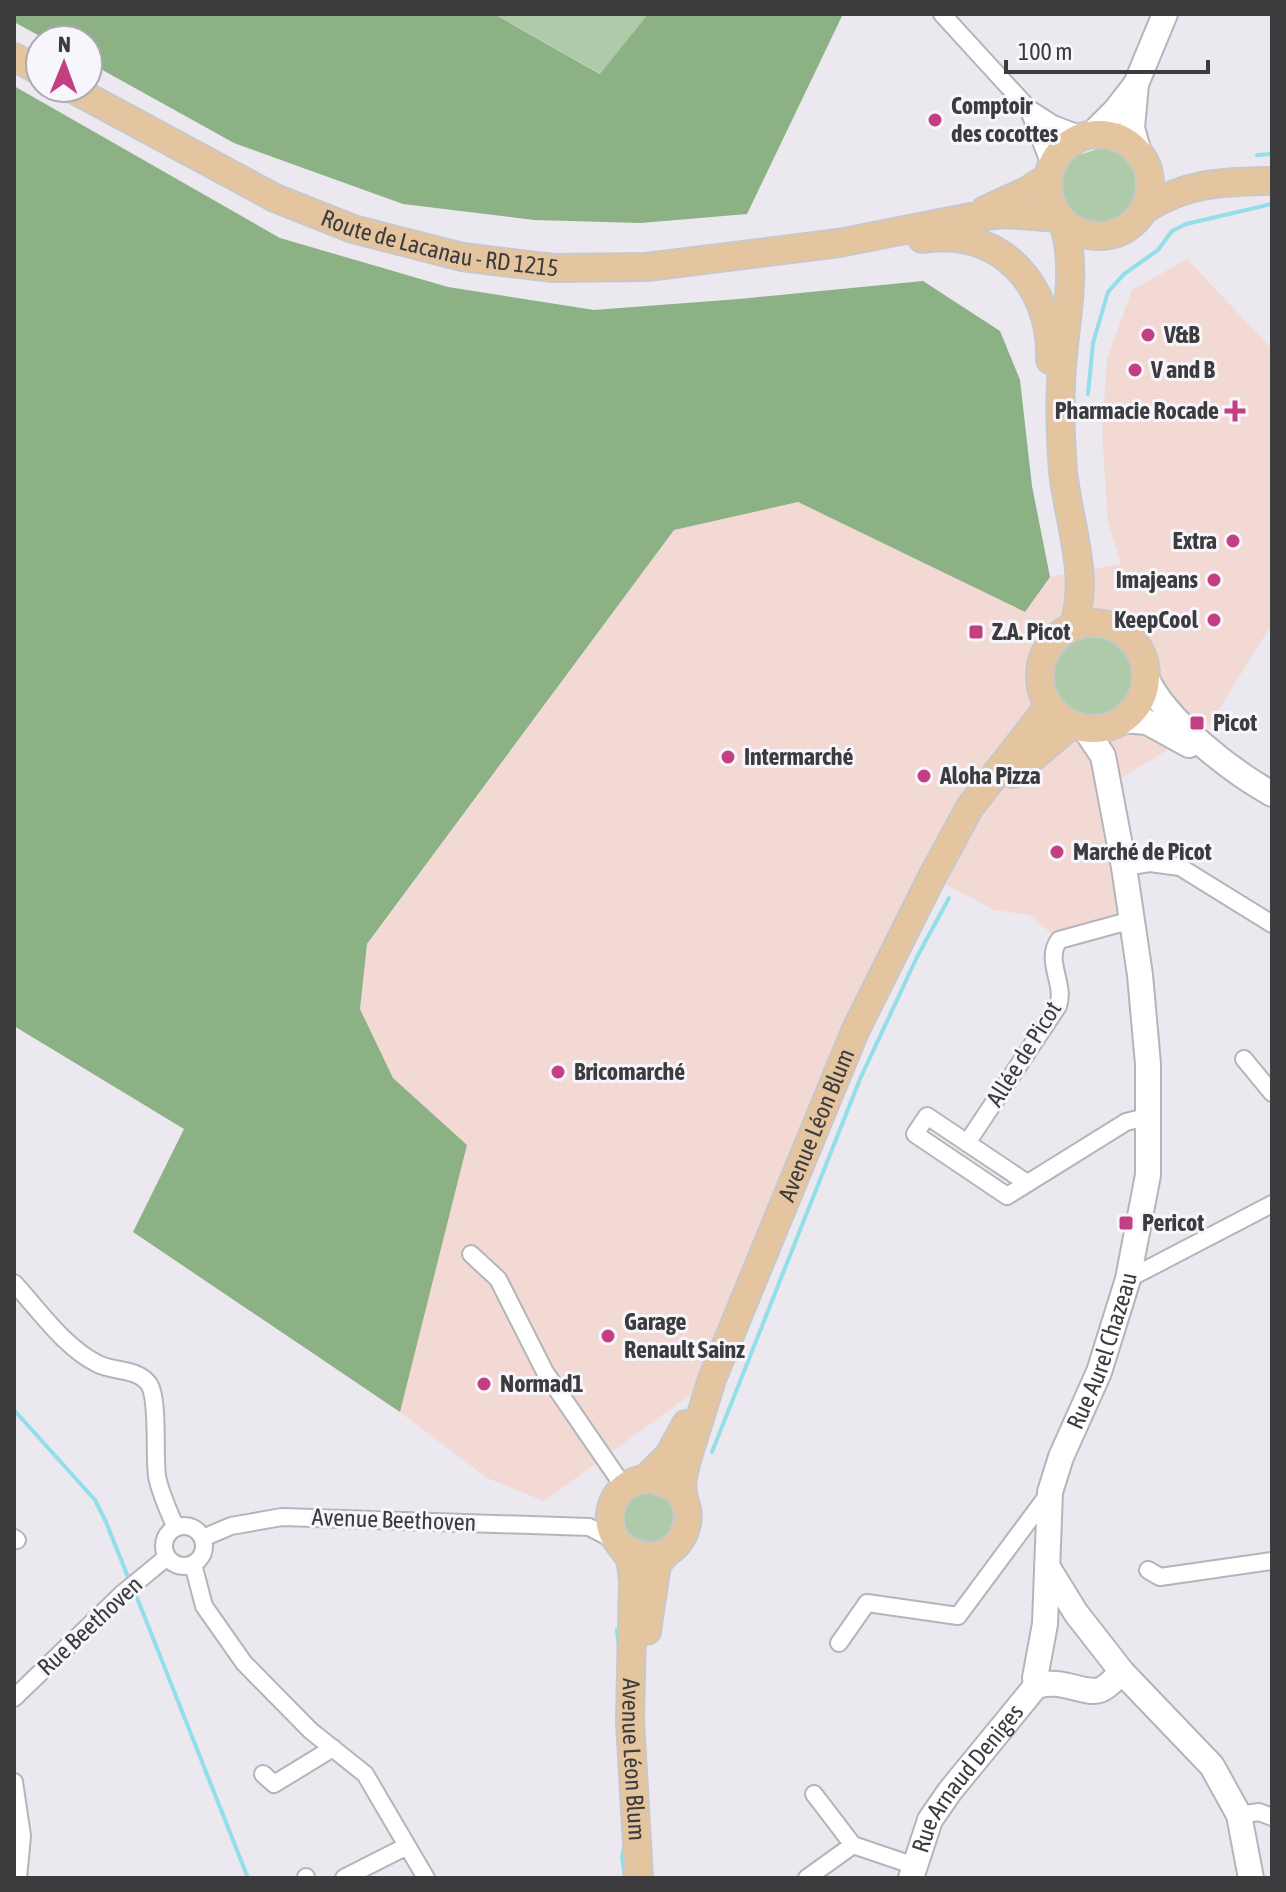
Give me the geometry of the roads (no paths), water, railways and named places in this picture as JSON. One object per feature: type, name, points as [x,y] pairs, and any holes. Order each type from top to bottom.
[{"type":"main road","name":"Route de Lacanau - RD 1215","points":[[101,104],[275,198],[353,229],[462,257],[553,268],[647,267],[839,243]]},
{"type":"main road","points":[[971,217],[1027,191],[1050,172],[1063,149],[1089,135],[1118,138],[1143,160],[1218,182]]},
{"type":"main road","points":[[1143,160],[1150,181],[1150,195],[1145,209]]},
{"type":"main road","points":[[1050,172],[1051,204],[1068,239],[1070,297],[1060,405],[1064,473]]},
{"type":"main road","points":[[1070,297],[1096,247],[1127,229],[1145,209],[1169,194],[1218,182],[1272,181]]},
{"type":"main road","points":[[839,243],[971,217],[1006,214],[1061,220],[1087,235],[1114,235]]},
{"type":"main road","points":[[839,243],[958,238],[989,247],[1009,259],[1029,279],[1048,327],[1047,405],[1064,473],[1081,601],[1073,627]]},
{"type":"main road","points":[[1072,522],[1099,599],[1117,629]]},
{"type":"main road","points":[[1090,624],[1117,629],[1134,642],[1142,654],[1146,677],[1142,698],[1128,716],[1118,722],[1100,729],[1078,727],[1049,706],[1040,682],[1043,659],[1060,635],[1073,627],[1090,624]]},
{"type":"main road","name":"Avenue Léon Blum","points":[[684,1500],[682,1483],[686,1463],[712,1379],[856,1029],[932,877],[984,787],[1049,706]]},
{"type":"main road","name":"Avenue Léon Blum","points":[[932,877],[992,793],[1032,755],[1078,727]]},
{"type":"main road","name":"Avenue Léon Blum","points":[[628,1489],[669,1455],[712,1379]]},
{"type":"main road","points":[[668,1484],[684,1500],[688,1524],[677,1545],[667,1553],[644,1557],[621,1545],[610,1523],[628,1489],[668,1484]]},
{"type":"main road","name":"Avenue Léon Blum","points":[[621,1545],[630,1562],[633,1581],[630,1721],[639,1878]]},
{"type":"main road","name":"Avenue Léon Blum","points":[[653,1878],[644,1711],[645,1651],[652,1583],[657,1564],[667,1553]]},
{"type":"street","points":[[942,14],[1028,108],[1053,124],[1089,135],[1115,111],[1136,84],[1165,14]]},
{"type":"street","points":[[1136,84],[1132,128],[1143,160]]},
{"type":"street","points":[[1028,108],[1050,172]]},
{"type":"street","points":[[1146,677],[1160,703],[1236,772]]},
{"type":"street","points":[[1103,756],[1118,722],[1147,722],[1168,731],[1219,765],[1272,794]]},
{"type":"street","name":"Rue Aurel Chazeau","points":[[1047,1566],[1050,1492],[1061,1457],[1099,1372],[1128,1279],[1148,1175],[1150,1116],[1143,1004],[1124,867],[1103,756],[1078,727]]},
{"type":"street","points":[[1124,867],[1150,863],[1180,867],[1272,924]]},
{"type":"street","name":"Allée de Picot","points":[[967,1143],[1058,1006],[1061,991],[1053,955],[1059,940],[1132,920]]},
{"type":"street","points":[[1244,1059],[1272,1093]]},
{"type":"street","points":[[1027,1183],[927,1116],[915,1134],[1007,1196],[1126,1122],[1150,1116]]},
{"type":"street","points":[[1128,1279],[1272,1204]]},
{"type":"street","points":[[471,1254],[498,1279],[545,1372],[628,1489],[589,1527]]},
{"type":"street","points":[[14,1283],[77,1351],[100,1365],[132,1372],[149,1385],[155,1406],[154,1445],[158,1480],[176,1528]]},
{"type":"street","points":[[839,1643],[867,1603],[958,1616],[1050,1492]]},
{"type":"street","name":"Avenue Beethoven","points":[[203,1538],[231,1526],[282,1517],[589,1527],[621,1545]]},
{"type":"street","points":[[188,1526],[203,1538],[202,1556],[193,1564],[181,1566],[167,1557],[166,1537],[176,1528],[188,1526]]},
{"type":"street","name":"Rue Beethoven","points":[[14,1698],[135,1581],[167,1557]]},
{"type":"street","points":[[1148,1570],[1160,1577],[1272,1561]]},
{"type":"street","points":[[193,1564],[204,1606],[244,1663],[311,1731],[365,1774],[426,1878]]},
{"type":"street","points":[[1047,1566],[1076,1613],[1122,1672],[1212,1766],[1239,1815],[1251,1878]]},
{"type":"street","name":"Rue Arnaud Deniges","points":[[1036,1686],[1045,1624],[1047,1566]]},
{"type":"street","name":"Rue Arnaud Deniges","points":[[913,1872],[930,1820],[1036,1686],[1062,1683],[1093,1692],[1103,1689],[1122,1672]]},
{"type":"street","points":[[263,1774],[274,1784],[333,1748]]},
{"type":"street","points":[[14,1782],[22,1836],[18,1878]]},
{"type":"street","points":[[814,1794],[853,1845],[913,1872]]},
{"type":"street","points":[[1239,1815],[1259,1812],[1272,1817]]},
{"type":"street","points":[[807,1878],[853,1845]]},
{"type":"street","points":[[344,1878],[407,1846]]},
{"type":"waterway","points":[[1257,155],[1272,154]]},
{"type":"waterway","points":[[1088,394],[1093,343],[1108,292],[1124,274],[1158,250],[1172,231],[1186,224],[1272,204]]},
{"type":"waterway","points":[[712,1452],[860,1079],[918,955],[949,898]]},
{"type":"waterway","points":[[14,1410],[95,1500],[130,1582]]},
{"type":"waterway","points":[[134,1590],[248,1878]]},
{"type":"waterway","points":[[617,1630],[619,1648]]},
{"type":"waterway","points":[[625,1840],[622,1857],[625,1878]]},
{"type":"place","name":"Comptoir des cocottes","points":[[935,120]]},
{"type":"place","name":"V&B","points":[[1148,335]]},
{"type":"place","name":"V and B","points":[[1135,370]]},
{"type":"place","name":"Pharmacie Rocade","points":[[1235,411]]},
{"type":"place","name":"Extra","points":[[1233,541]]},
{"type":"place","name":"Imajeans","points":[[1214,580]]},
{"type":"place","name":"KeepCool","points":[[1214,620]]},
{"type":"place","name":"Z.A. Picot","points":[[976,632]]},
{"type":"place","name":"Picot","points":[[1197,723]]},
{"type":"place","name":"Intermarché","points":[[728,757]]},
{"type":"place","name":"Aloha Pizza","points":[[924,776]]},
{"type":"place","name":"Marché de Picot","points":[[1057,852]]},
{"type":"place","name":"Bricomarché","points":[[558,1072]]},
{"type":"place","name":"Pericot","points":[[1126,1223]]},
{"type":"place","name":"Garage Renault Sainz","points":[[608,1336]]},
{"type":"place","name":"Normad1","points":[[484,1384]]}]
